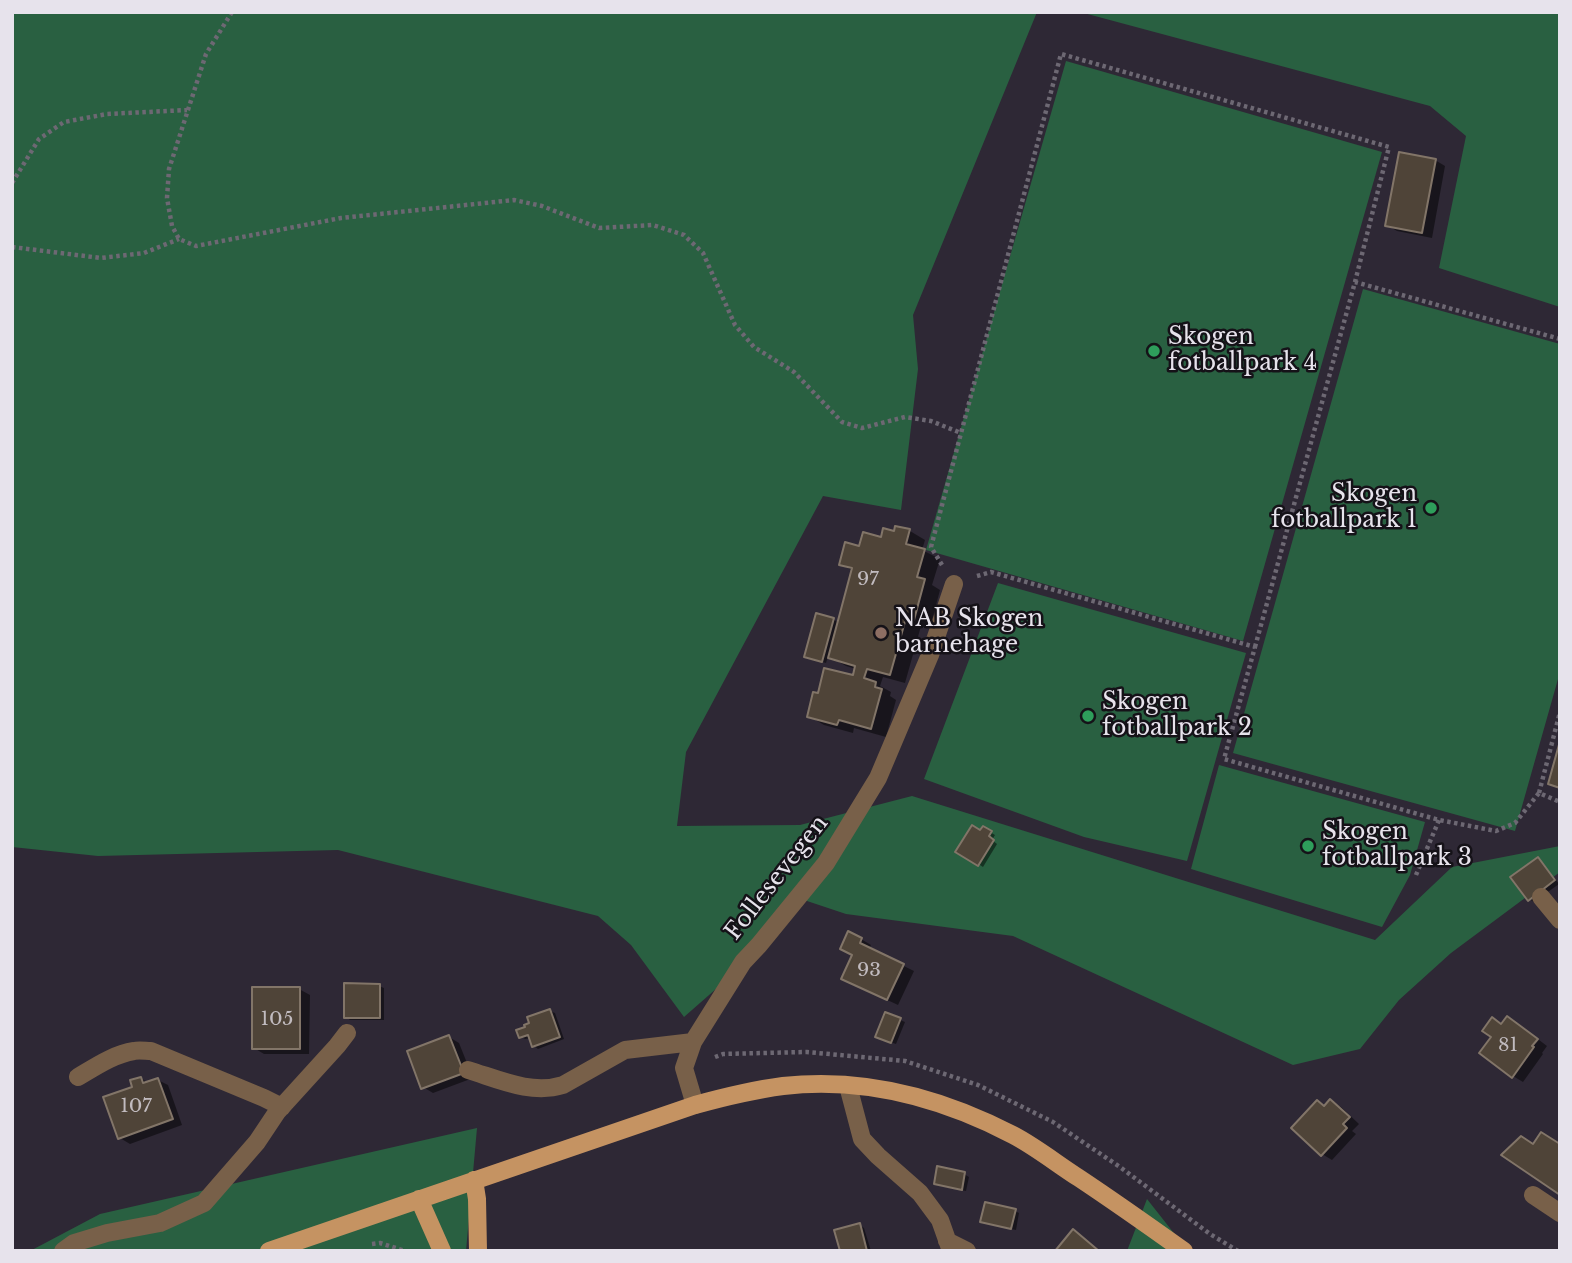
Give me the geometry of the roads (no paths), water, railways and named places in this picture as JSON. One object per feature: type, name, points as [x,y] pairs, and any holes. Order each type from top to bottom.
[{"type":"main road","points":[[269,1251],[695,1105],[784,1086],[848,1086],[880,1088],[927,1099],[972,1115],[1015,1136],[1184,1251]]},
{"type":"main road","points":[[474,1180],[478,1213],[478,1251]]},
{"type":"main road","points":[[419,1199],[442,1251]]},
{"type":"lane","name":"Follesevegen","points":[[695,1105],[684,1068],[693,1042],[743,962],[827,863],[878,778],[930,656],[954,584]]},
{"type":"lane","points":[[1541,897],[1560,920]]},
{"type":"lane","points":[[63,1251],[75,1243],[107,1233],[160,1223],[204,1203],[347,1032]]},
{"type":"lane","points":[[468,1070],[520,1086],[552,1088],[563,1085],[625,1051],[693,1042]]},
{"type":"lane","points":[[78,1077],[115,1057],[134,1051],[151,1051],[282,1107]]},
{"type":"lane","points":[[848,1086],[862,1139],[920,1193],[940,1220],[949,1246],[967,1251]]},
{"type":"lane","points":[[1533,1195],[1560,1213]]},
{"type":"place","name":"Skogen fotballpark 4","points":[[1154,351]]},
{"type":"place","name":"Skogen fotballpark 1","points":[[1431,508]]},
{"type":"place","name":"NAB Skogen barnehage","points":[[881,633]]},
{"type":"place","name":"Skogen fotballpark 2","points":[[1088,716]]},
{"type":"place","name":"Skogen fotballpark 3","points":[[1308,846]]}]
